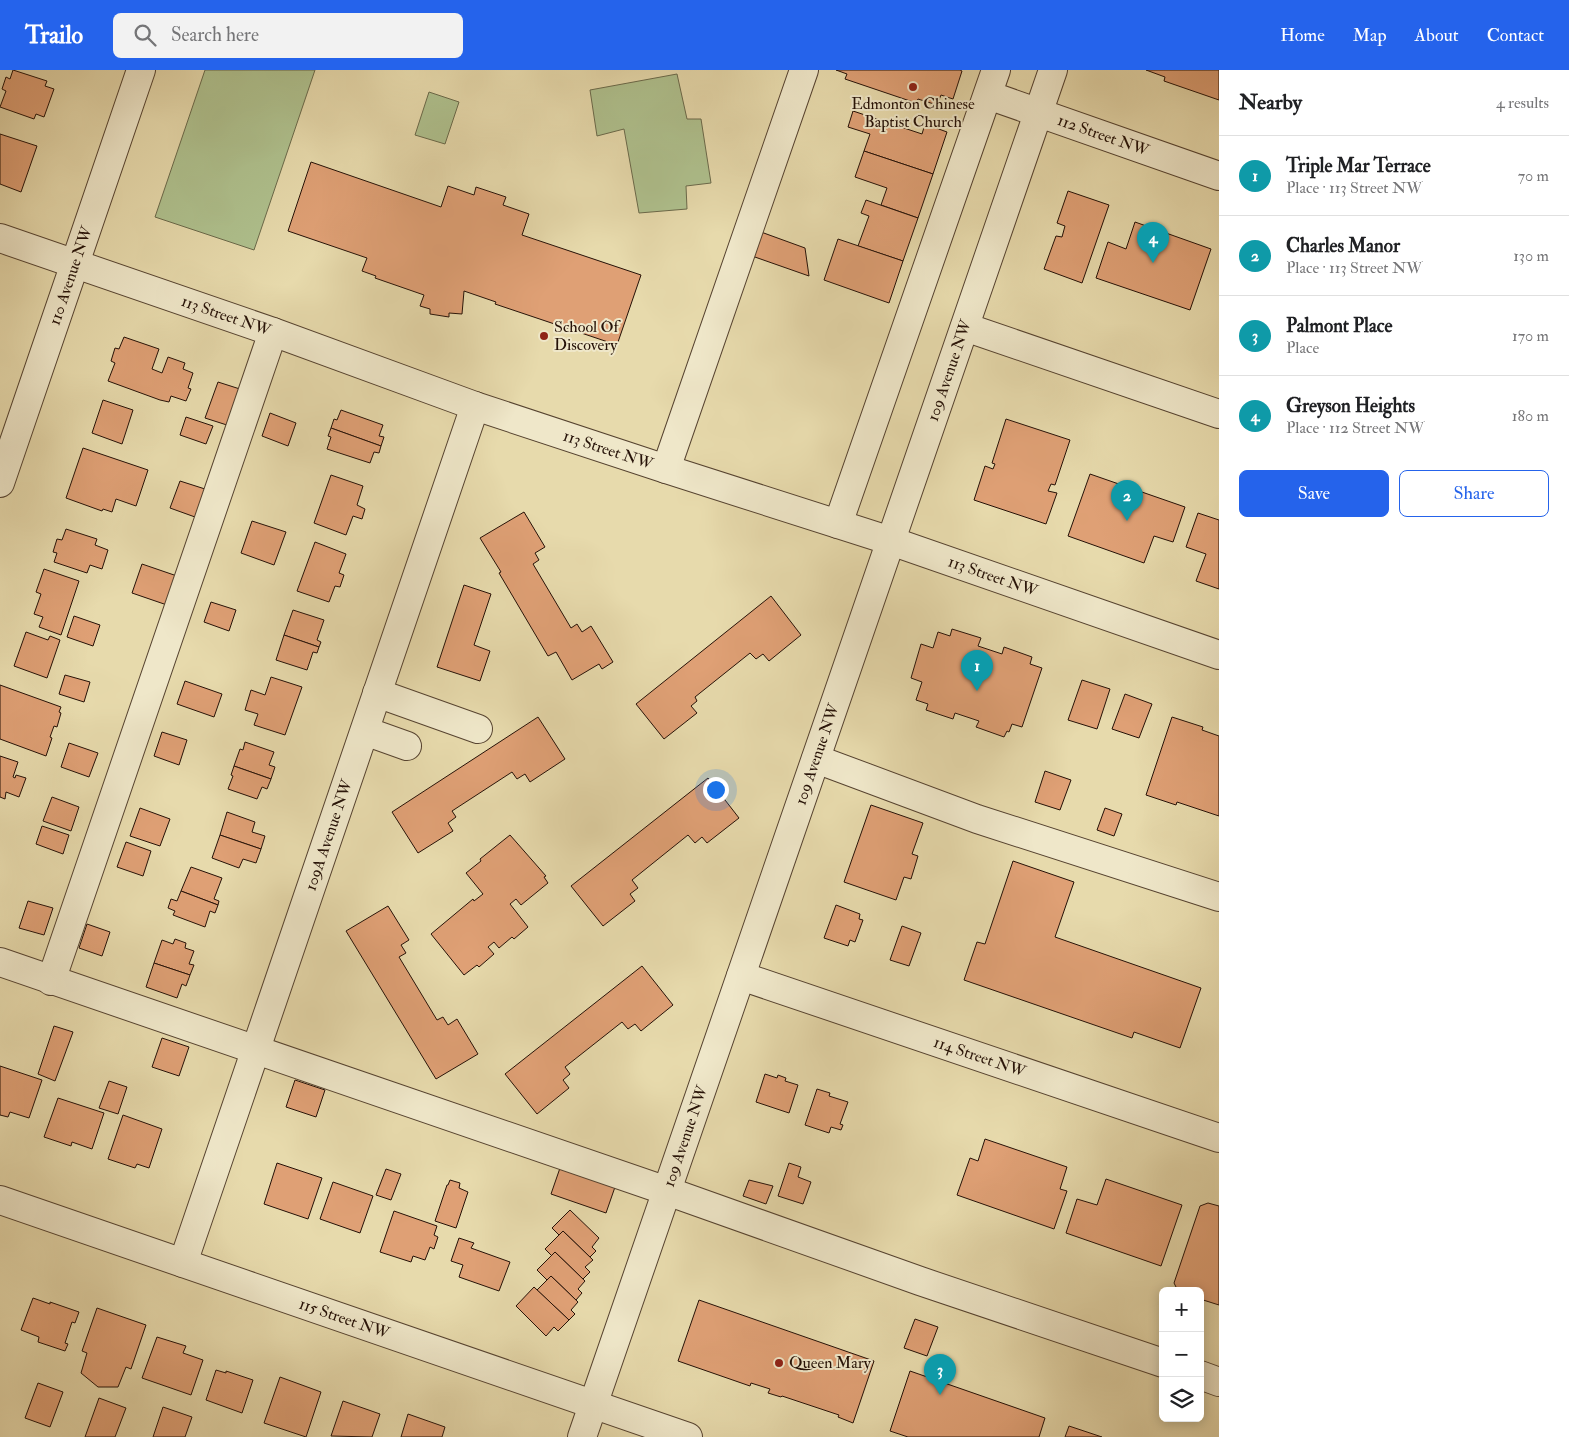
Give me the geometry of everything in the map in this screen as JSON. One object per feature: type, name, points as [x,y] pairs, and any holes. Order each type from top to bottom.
[{"type":"street","name":"110 Avenue NW","points":[[0,483],[141,70]]},
{"type":"street","points":[[666,470],[804,70]]},
{"type":"street","name":"109 Avenue NW","points":[[582,1437],[1053,70]]},
{"type":"street","points":[[838,524],[992,83]]},
{"type":"street","name":"112 Street NW","points":[[992,83],[1038,113],[1219,176]]},
{"type":"street","name":"113 Street NW","points":[[0,238],[273,332],[475,406],[666,470],[891,541],[1219,655]]},
{"type":"street","points":[[965,327],[1219,414]]},
{"type":"street","points":[[52,981],[273,332]]},
{"type":"street","name":"109A Avenue NW","points":[[183,1263],[475,406]]},
{"type":"street","points":[[377,693],[478,729]]},
{"type":"street","points":[[365,731],[407,746]]},
{"type":"street","points":[[816,759],[977,819],[1219,897]]},
{"type":"street","points":[[0,962],[667,1191],[929,1284],[1159,1361]]},
{"type":"street","name":"114 Street NW","points":[[741,976],[1219,1138]]},
{"type":"street","name":"115 Street NW","points":[[0,1200],[688,1437]]},
{"type":"street","points":[[1204,1376],[1219,1382]]},
{"type":"green space","points":[[205,70],[315,70],[254,250],[155,217]]},
{"type":"green space","points":[[677,74],[687,119],[701,119],[711,183],[686,186],[687,209],[639,213],[624,129],[597,136],[590,90]]},
{"type":"green space","points":[[429,92],[459,102],[445,144],[415,135]]},
{"type":"building","points":[[13,70],[47,81],[45,86],[54,89],[44,117],[36,114],[34,119],[0,107],[6,91],[2,89],[6,77],[10,79]]},
{"type":"building","name":"Edmonton Chinese Baptist Church","points":[[836,70],[962,71],[953,99],[941,95],[937,105],[918,99],[916,103],[845,79],[847,74]]},
{"type":"building","points":[[1146,70],[1219,70],[1219,100],[1164,81],[1165,77]]},
{"type":"building","points":[[853,111],[922,134],[925,124],[947,132],[933,174],[864,151],[870,134],[848,127]]},
{"type":"building","points":[[0,134],[37,146],[21,192],[0,184]]},
{"type":"building","points":[[864,151],[933,174],[918,218],[881,205],[887,188],[855,177]]},
{"type":"building","points":[[311,162],[441,207],[448,186],[474,195],[476,187],[506,197],[503,205],[529,214],[522,235],[641,275],[617,345],[495,304],[496,302],[464,291],[462,314],[449,313],[449,317],[430,314],[430,309],[420,306],[424,295],[375,278],[376,276],[362,271],[367,258],[288,231]]},
{"type":"building","points":[[1068,191],[1109,205],[1082,283],[1044,269],[1056,236],[1062,237],[1065,226],[1057,223]]},
{"type":"building","points":[[866,200],[918,218],[903,261],[858,246],[869,216],[861,213]]},
{"type":"building","points":[[1135,222],[1211,249],[1190,310],[1096,278],[1108,242],[1126,249]]},
{"type":"building","points":[[761,232],[805,248],[809,276],[752,256]]},
{"type":"building","points":[[838,239],[903,261],[889,303],[824,280]]},
{"type":"building","points":[[124,337],[159,349],[152,369],[162,373],[168,357],[185,363],[183,369],[193,373],[188,388],[191,389],[186,401],[171,396],[169,402],[160,400],[108,381],[115,363],[111,361],[115,348],[119,349]]},
{"type":"building","points":[[218,382],[243,390],[230,426],[205,418]]},
{"type":"building","points":[[103,400],[133,410],[122,444],[92,433]]},
{"type":"building","points":[[341,410],[383,425],[379,436],[384,437],[381,446],[331,428],[334,419],[337,420]]},
{"type":"building","points":[[270,413],[296,423],[288,446],[262,436]]},
{"type":"building","points":[[186,417],[213,426],[206,444],[180,435]]},
{"type":"building","points":[[1006,419],[1070,440],[1055,485],[1051,484],[1048,491],[1057,493],[1046,524],[974,500],[985,466],[993,469],[995,464],[992,463]]},
{"type":"building","points":[[331,428],[381,446],[379,453],[374,452],[370,463],[327,449],[331,437],[328,436]]},
{"type":"building","points":[[83,448],[148,470],[136,506],[116,499],[112,512],[103,509],[102,511],[66,498]]},
{"type":"building","points":[[1090,474],[1185,507],[1173,542],[1154,536],[1144,563],[1068,536]]},
{"type":"building","points":[[331,475],[363,486],[357,505],[365,509],[362,519],[353,516],[346,535],[314,523]]},
{"type":"building","points":[[180,481],[205,489],[195,517],[170,508]]},
{"type":"building","points":[[524,512],[545,547],[535,553],[539,560],[533,564],[571,628],[577,624],[582,632],[591,626],[613,662],[602,669],[599,664],[572,680],[556,652],[548,656],[480,538]]},
{"type":"building","points":[[1198,513],[1219,520],[1219,589],[1196,581],[1206,554],[1186,547]]},
{"type":"building","points":[[252,521],[286,532],[274,565],[241,553]]},
{"type":"building","points":[[66,529],[97,539],[95,545],[108,550],[102,569],[90,565],[87,573],[54,562],[57,553],[53,552],[57,539],[62,540]]},
{"type":"building","points":[[315,542],[346,554],[339,573],[344,575],[340,587],[335,586],[329,602],[297,591]]},
{"type":"building","points":[[142,564],[177,576],[167,605],[132,593]]},
{"type":"building","points":[[44,569],[79,581],[61,635],[39,627],[43,617],[34,614],[41,594],[36,592]]},
{"type":"building","points":[[464,585],[491,594],[474,645],[490,651],[480,681],[437,667]]},
{"type":"building","points":[[771,596],[801,635],[769,661],[763,654],[756,659],[750,653],[695,697],[697,701],[691,706],[697,713],[664,739],[636,704]]},
{"type":"building","points":[[211,602],[236,610],[229,631],[204,622]]},
{"type":"building","points":[[293,610],[324,620],[317,640],[321,642],[319,647],[284,635]]},
{"type":"building","points":[[74,616],[100,625],[93,646],[67,637]]},
{"type":"building","points":[[952,629],[981,638],[978,646],[1002,654],[1004,647],[1032,657],[1030,664],[1042,668],[1022,727],[1012,724],[1009,732],[1007,731],[1004,737],[976,727],[979,721],[955,713],[953,719],[926,710],[928,704],[916,700],[922,682],[911,678],[921,644],[933,648],[938,632],[950,636]]},
{"type":"building","points":[[26,632],[48,640],[50,636],[60,640],[47,678],[14,666]]},
{"type":"building","points":[[284,635],[319,647],[317,653],[313,652],[307,670],[276,660]]},
{"type":"building","points":[[65,675],[90,682],[84,702],[59,694]]},
{"type":"building","points":[[271,677],[302,687],[285,735],[254,725],[258,714],[245,710],[251,690],[265,695]]},
{"type":"building","points":[[1082,680],[1110,689],[1097,729],[1068,720]]},
{"type":"building","points":[[185,681],[222,694],[214,717],[177,704]]},
{"type":"building","points":[[0,685],[61,707],[57,727],[54,726],[46,756],[0,739]]},
{"type":"building","points":[[1125,694],[1152,704],[1139,738],[1112,729]]},
{"type":"building","points":[[538,717],[565,759],[530,782],[525,774],[517,779],[512,772],[452,811],[456,817],[448,823],[453,831],[418,853],[392,812]]},
{"type":"building","points":[[1172,717],[1203,727],[1202,730],[1219,736],[1219,816],[1177,802],[1176,805],[1146,795]]},
{"type":"building","points":[[162,732],[187,740],[179,765],[154,756]]},
{"type":"building","points":[[245,742],[274,752],[269,765],[275,767],[271,779],[234,766],[240,749],[243,750]]},
{"type":"building","points":[[69,743],[98,753],[89,777],[61,767]]},
{"type":"building","points":[[0,756],[18,762],[13,777],[15,778],[16,775],[26,778],[19,797],[6,792],[5,799],[0,797]]},
{"type":"building","points":[[234,766],[271,779],[267,789],[262,787],[257,799],[228,789],[233,776],[231,775]]},
{"type":"building","points":[[1045,771],[1071,780],[1060,810],[1035,802]]},
{"type":"building","points":[[708,778],[739,818],[707,843],[702,837],[695,843],[688,835],[632,880],[638,888],[630,894],[635,901],[603,926],[571,886]]},
{"type":"building","points":[[52,797],[79,807],[71,831],[43,821]]},
{"type":"building","points":[[871,805],[923,823],[912,854],[918,856],[911,879],[904,877],[896,900],[844,882]]},
{"type":"building","points":[[140,808],[170,819],[160,846],[130,836]]},
{"type":"building","points":[[1105,808],[1122,814],[1114,836],[1097,830]]},
{"type":"building","points":[[227,812],[255,822],[252,832],[265,836],[261,849],[220,835]]},
{"type":"building","points":[[42,826],[69,835],[63,854],[36,844]]},
{"type":"building","points":[[220,835],[261,849],[256,863],[243,859],[239,868],[212,858]]},
{"type":"building","points":[[510,835],[546,876],[544,877],[548,883],[521,905],[516,899],[510,904],[528,927],[514,939],[512,937],[499,948],[494,942],[488,947],[494,954],[479,967],[477,965],[464,975],[431,934],[473,899],[474,901],[483,894],[466,873]]},
{"type":"building","points":[[126,842],[151,851],[143,876],[117,867]]},
{"type":"building","points":[[1013,861],[1074,882],[1055,937],[1201,988],[1180,1048],[1134,1032],[1132,1038],[964,980],[977,942],[985,944]]},
{"type":"building","points":[[191,867],[222,878],[214,899],[219,901],[218,905],[181,891]]},
{"type":"building","points":[[181,891],[218,905],[215,913],[210,911],[205,927],[173,915],[175,911],[168,908],[171,899],[177,901]]},
{"type":"building","points":[[28,901],[53,908],[44,935],[19,928]]},
{"type":"building","points":[[836,905],[860,914],[859,919],[863,920],[855,942],[850,940],[848,946],[824,938]]},
{"type":"building","points":[[388,906],[409,940],[401,945],[406,953],[399,957],[437,1020],[443,1017],[448,1025],[457,1019],[478,1054],[436,1079],[346,931]]},
{"type":"building","points":[[87,924],[110,932],[102,956],[79,948]]},
{"type":"building","points":[[902,926],[921,933],[909,966],[890,960]]},
{"type":"building","points":[[175,939],[186,943],[185,948],[194,951],[189,964],[194,965],[190,975],[154,963],[162,940],[173,944]]},
{"type":"building","points":[[154,963],[190,975],[186,986],[182,984],[177,998],[146,987]]},
{"type":"building","points":[[642,966],[673,1005],[641,1031],[635,1024],[628,1029],[622,1022],[565,1067],[570,1074],[563,1080],[569,1088],[537,1114],[505,1074]]},
{"type":"building","points":[[54,1026],[73,1032],[55,1081],[38,1074]]},
{"type":"building","points":[[162,1038],[189,1047],[179,1076],[152,1067]]},
{"type":"building","points":[[0,1066],[42,1080],[29,1118],[10,1112],[8,1117],[0,1115]]},
{"type":"building","points":[[765,1074],[777,1078],[778,1075],[786,1078],[785,1081],[798,1085],[789,1113],[756,1102]]},
{"type":"building","points":[[295,1080],[325,1090],[316,1117],[286,1107]]},
{"type":"building","points":[[109,1081],[127,1087],[118,1114],[99,1108]]},
{"type":"building","points":[[817,1089],[830,1093],[829,1096],[848,1102],[840,1124],[843,1125],[841,1130],[831,1127],[829,1133],[805,1125]]},
{"type":"building","points":[[58,1098],[104,1113],[92,1149],[72,1142],[71,1146],[44,1137]]},
{"type":"building","points":[[123,1115],[162,1129],[149,1168],[137,1164],[135,1168],[108,1159]]},
{"type":"building","points":[[985,1139],[1067,1167],[1060,1189],[1067,1191],[1054,1229],[957,1195],[970,1158],[978,1161]]},
{"type":"building","points":[[277,1163],[322,1178],[308,1219],[264,1204]]},
{"type":"building","points":[[789,1163],[801,1167],[798,1177],[811,1182],[803,1204],[778,1196]]},
{"type":"building","points":[[560,1168],[615,1187],[606,1213],[551,1194]]},
{"type":"building","points":[[386,1169],[401,1174],[391,1200],[376,1195]]},
{"type":"building","points":[[1106,1179],[1182,1205],[1161,1266],[1066,1233],[1077,1199],[1097,1205]]},
{"type":"building","points":[[450,1180],[460,1183],[459,1188],[468,1192],[456,1228],[435,1221]]},
{"type":"building","points":[[749,1180],[773,1186],[766,1204],[743,1196]]},
{"type":"building","points":[[333,1182],[373,1196],[360,1233],[320,1219]]},
{"type":"building","points":[[1208,1203],[1219,1206],[1219,1305],[1204,1300],[1204,1287],[1176,1287],[1174,1283],[1200,1206]]},
{"type":"building","points":[[570,1210],[599,1238],[592,1247],[596,1251],[590,1257],[563,1231],[559,1235],[552,1228]]},
{"type":"building","points":[[394,1211],[437,1226],[434,1235],[438,1237],[434,1249],[430,1247],[425,1260],[413,1256],[411,1262],[380,1252]]},
{"type":"building","points":[[563,1231],[593,1260],[585,1267],[590,1272],[583,1279],[555,1252],[552,1256],[545,1249]]},
{"type":"building","points":[[459,1238],[474,1243],[471,1248],[510,1262],[499,1291],[459,1277],[463,1265],[451,1261]]},
{"type":"building","points":[[555,1252],[585,1281],[578,1289],[582,1293],[576,1300],[551,1276],[547,1280],[537,1270]]},
{"type":"building","points":[[551,1276],[578,1302],[571,1310],[575,1314],[569,1320],[537,1290]]},
{"type":"building","points":[[534,1287],[569,1320],[558,1331],[554,1327],[546,1336],[516,1306]]},
{"type":"building","points":[[33,1298],[79,1312],[75,1323],[72,1322],[65,1343],[68,1344],[65,1351],[38,1342],[39,1337],[21,1330]]},
{"type":"building","name":"Queen Mary","points":[[699,1300],[874,1361],[853,1423],[838,1417],[839,1415],[768,1393],[770,1389],[751,1383],[750,1386],[678,1361]]},
{"type":"building","points":[[97,1308],[146,1325],[131,1369],[126,1367],[118,1387],[98,1387],[81,1373],[87,1353],[82,1351]]},
{"type":"building","points":[[915,1319],[938,1327],[927,1356],[904,1348]]},
{"type":"building","points":[[157,1337],[186,1346],[183,1353],[203,1360],[191,1395],[142,1378]]},
{"type":"building","points":[[216,1370],[226,1373],[226,1371],[253,1380],[242,1413],[206,1400]]},
{"type":"building","points":[[910,1371],[1045,1418],[1039,1437],[908,1437],[890,1431]]},
{"type":"building","points":[[280,1377],[321,1392],[306,1437],[264,1423]]},
{"type":"building","points":[[38,1383],[63,1392],[50,1427],[25,1418]]},
{"type":"building","points":[[99,1398],[126,1408],[115,1437],[85,1437]]},
{"type":"building","points":[[343,1401],[380,1414],[372,1437],[331,1436]]},
{"type":"building","points":[[163,1407],[192,1417],[185,1437],[153,1437]]},
{"type":"building","points":[[408,1414],[445,1427],[442,1437],[401,1437]]},
{"type":"building","points":[[1069,1426],[1102,1437],[1065,1437]]},
{"type":"place","name":"Edmonton Chinese Baptist Church","points":[[913,87]]},
{"type":"place","name":"Greyson Heights","points":[[1153,263]]},
{"type":"place","name":"School Of Discovery","points":[[544,336]]},
{"type":"place","name":"Charles Manor","points":[[1127,521]]},
{"type":"place","name":"Triple Mar Terrace","points":[[977,691]]},
{"type":"place","name":"Queen Mary","points":[[779,1363]]},
{"type":"place","name":"Palmont Place","points":[[940,1395]]}]
